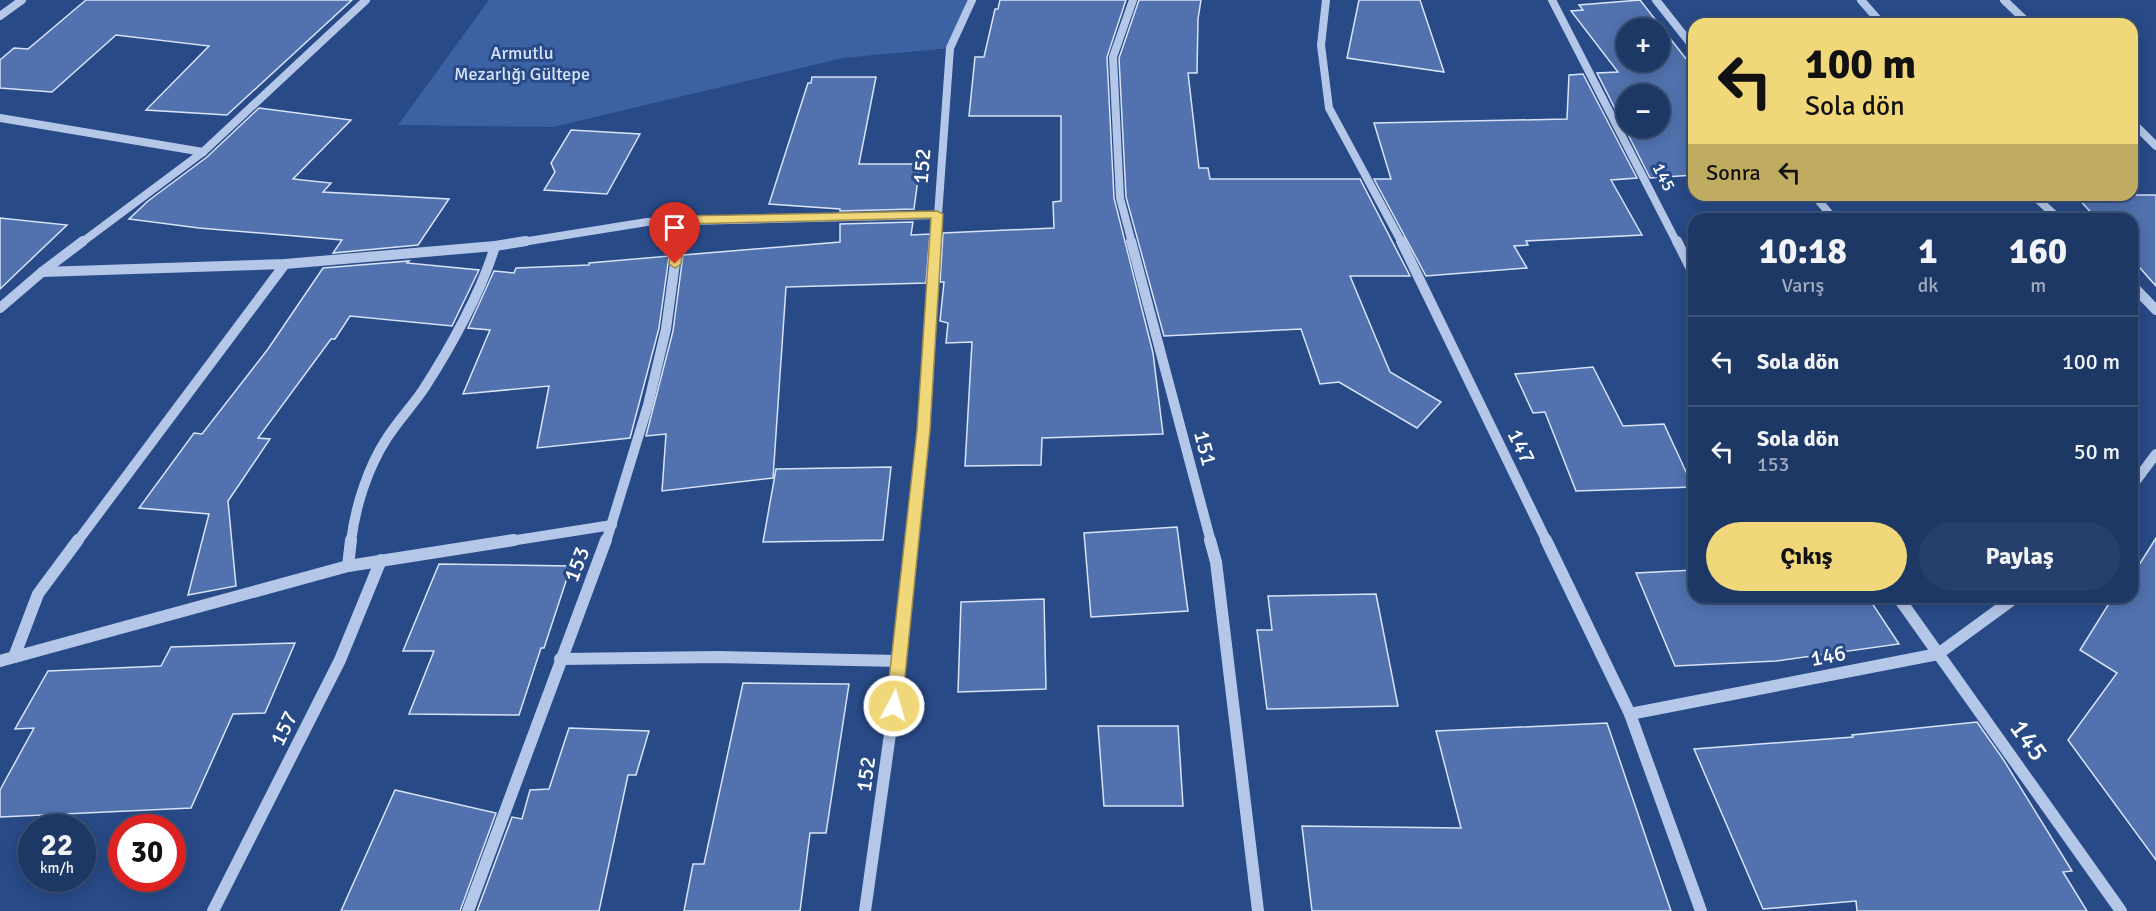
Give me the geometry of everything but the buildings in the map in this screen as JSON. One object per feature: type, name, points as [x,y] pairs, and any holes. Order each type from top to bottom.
[{"type":"street","points":[[0,16],[22,0]]},
{"type":"street","points":[[0,308],[42,272],[203,152],[366,0]]},
{"type":"street","name":"152","points":[[865,911],[899,661],[923,430],[950,48],[972,0]]},
{"type":"street","name":"151","points":[[1133,0],[1113,57],[1120,198],[1215,562],[1258,911]]},
{"type":"street","name":"147","points":[[1326,0],[1321,45],[1329,108],[1392,222],[1630,714],[1701,911]]},
{"type":"street","name":"145","points":[[1552,0],[1688,259]]},
{"type":"street","points":[[1656,0],[1688,40]]},
{"type":"street","points":[[1861,0],[1877,18]]},
{"type":"street","points":[[2004,0],[2023,18]]},
{"type":"street","points":[[0,118],[203,152]]},
{"type":"street","points":[[2138,128],[2156,146]]},
{"type":"street","points":[[1819,201],[1829,213]]},
{"type":"street","points":[[2040,201],[2052,213]]},
{"type":"street","points":[[42,272],[285,264],[495,246],[647,222],[937,214]]},
{"type":"street","name":"153","points":[[468,911],[560,659],[612,525],[648,405],[666,329],[681,220]]},
{"type":"street","points":[[348,566],[352,532],[365,484],[386,440],[423,389],[458,327],[487,273],[495,246]]},
{"type":"street","points":[[14,657],[38,594],[285,264]]},
{"type":"street","points":[[2138,291],[2156,310]]},
{"type":"street","points":[[2138,478],[2156,454]]},
{"type":"street","points":[[0,661],[348,566],[612,525]]},
{"type":"street","name":"157","points":[[213,911],[340,660],[381,560]]},
{"type":"street","name":"145","points":[[1902,603],[2121,911]]},
{"type":"street","name":"146","points":[[1630,714],[1938,654],[2008,603]]},
{"type":"street","points":[[560,659],[719,657],[899,661]]},
{"type":"green space","name":"Armutlu Mezarlığı Gültepe","points":[[489,0],[967,0],[950,48],[843,58],[553,127],[398,125]]},
{"type":"route","points":[[675,264],[681,220],[937,214],[923,430],[894,706]]}]
